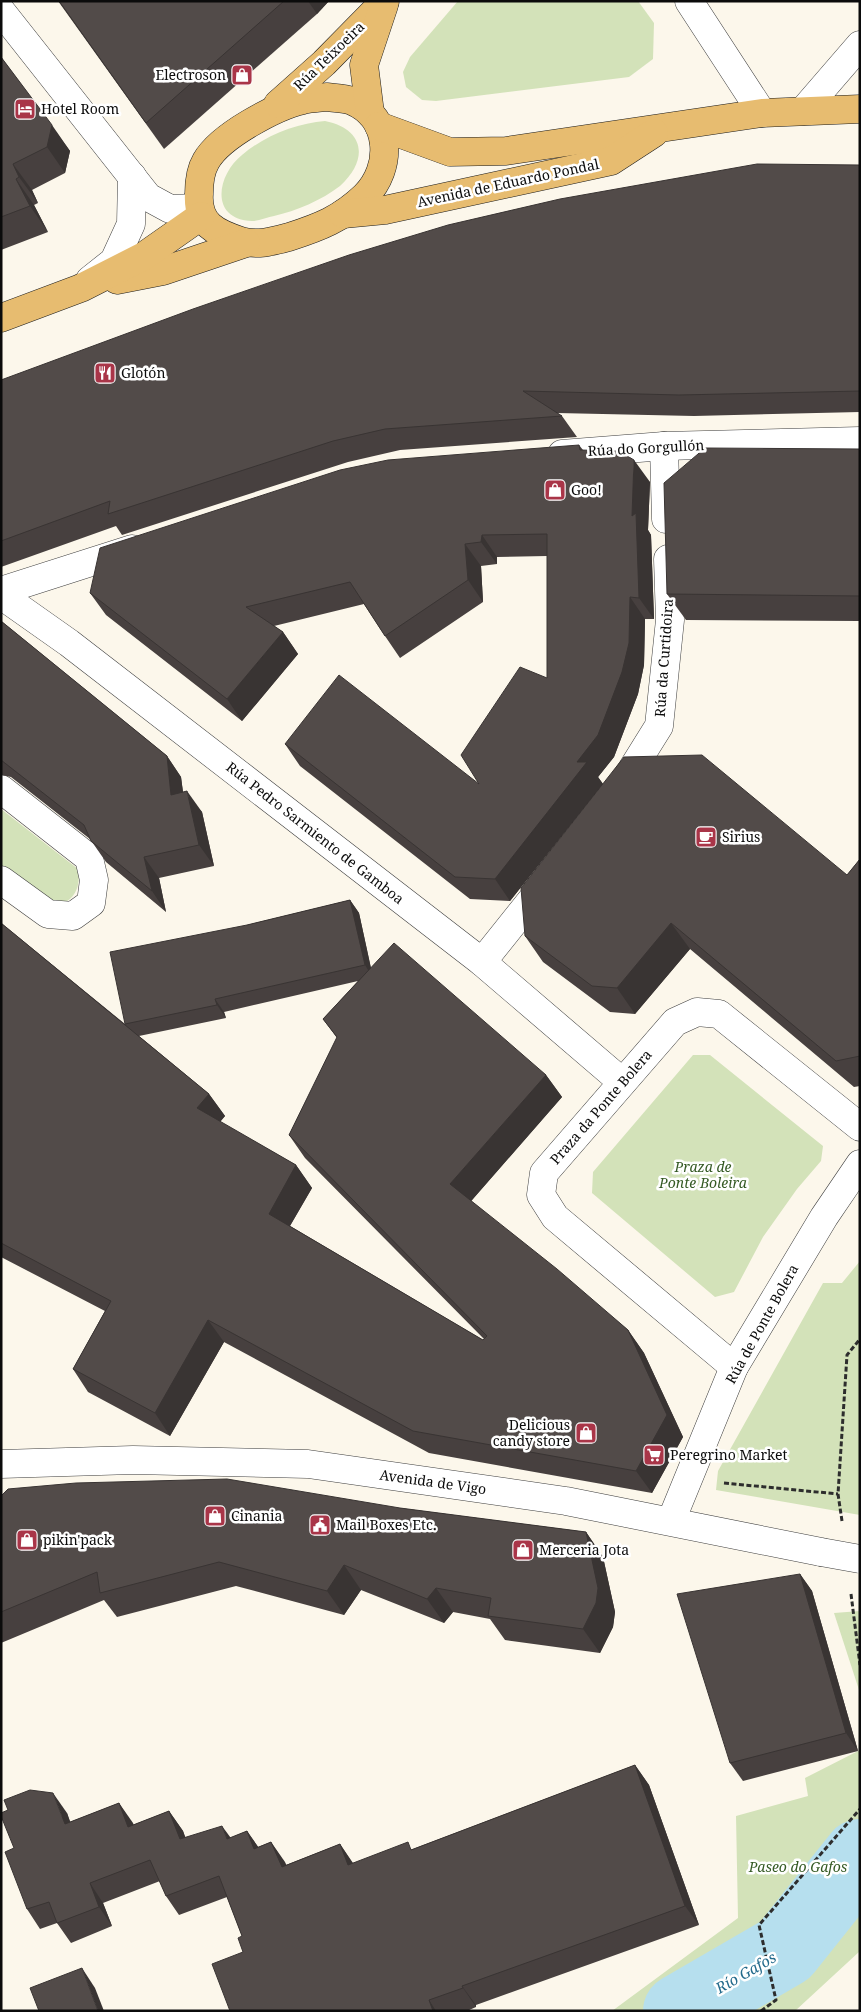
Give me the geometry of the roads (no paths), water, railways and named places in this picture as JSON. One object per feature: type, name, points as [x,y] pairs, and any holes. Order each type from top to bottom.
[{"type":"main road","name":"Rúa Teixoeira","points":[[272,110],[324,63],[385,1],[364,65],[375,119]]},
{"type":"main road","points":[[326,97],[352,101],[375,119],[385,147],[383,168],[366,195],[343,214],[318,229],[269,243],[246,243],[218,234],[199,212],[200,177],[206,161],[219,145],[272,110],[304,99],[326,97]]},
{"type":"main road","name":"Avenida de Eduardo Pondal","points":[[375,119],[450,152],[506,152],[762,112],[860,109]]},
{"type":"main road","name":"Avenida de Eduardo Pondal","points":[[343,214],[385,210],[610,161],[664,126]]},
{"type":"main road","points":[[1,318],[81,288],[144,256],[199,212]]},
{"type":"main road","points":[[81,288],[163,271],[246,243]]},
{"type":"street","points":[[689,1],[762,112]]},
{"type":"street","points":[[1,10],[148,197],[170,209],[199,212]]},
{"type":"street","points":[[803,111],[860,45]]},
{"type":"street","points":[[81,288],[114,261],[131,224],[132,176]]},
{"type":"street","name":"Rúa do Gorgullón","points":[[538,456],[664,446],[860,441]]},
{"type":"street","name":"Rúa da Curtidoira","points":[[604,808],[628,778],[659,726],[670,620],[664,446]]},
{"type":"street","points":[[1,593],[153,542]]},
{"type":"street","name":"Rúa Pedro Sarmiento de Gamboa","points":[[1,593],[69,643],[482,962],[621,1082]]},
{"type":"street","points":[[1,789],[89,858],[94,880],[91,902],[73,916],[48,914],[1,880]]},
{"type":"street","points":[[482,962],[562,861]]},
{"type":"street","name":"Praza da Ponte Bolera","points":[[734,1367],[555,1217],[541,1195],[544,1173],[675,1022],[697,1012],[719,1014],[860,1127]]},
{"type":"street","name":"Rúa de Ponte Bolera","points":[[671,1521],[734,1367],[819,1226],[860,1164]]},
{"type":"street","name":"Avenida de Vigo","points":[[1,1464],[133,1460],[308,1464],[566,1502],[860,1559]]},
{"type":"waterway","name":"Río Gafos","points":[[680,2011],[785,1950],[860,1856]]},
{"type":"place","name":"Electroson","points":[[242,75]]},
{"type":"place","name":"Hotel Room","points":[[25,109]]},
{"type":"place","name":"Glotón","points":[[105,373]]},
{"type":"place","name":"Goo!","points":[[555,490]]},
{"type":"place","name":"Sirius","points":[[706,837]]},
{"type":"place","name":"Delicious candy store","points":[[586,1433]]},
{"type":"place","name":"Peregrino Market","points":[[654,1455]]},
{"type":"place","name":"Cinania","points":[[215,1516]]},
{"type":"place","name":"Mail Boxes Etc.","points":[[320,1525]]},
{"type":"place","name":"pikin'pack","points":[[27,1540]]},
{"type":"place","name":"Merceria Jota","points":[[523,1550]]},
{"type":"park label","name":"Praza de Ponte Boleira","points":[[703,1176]]},
{"type":"park label","name":"Paseo do Gafos","points":[[798,1867]]}]
